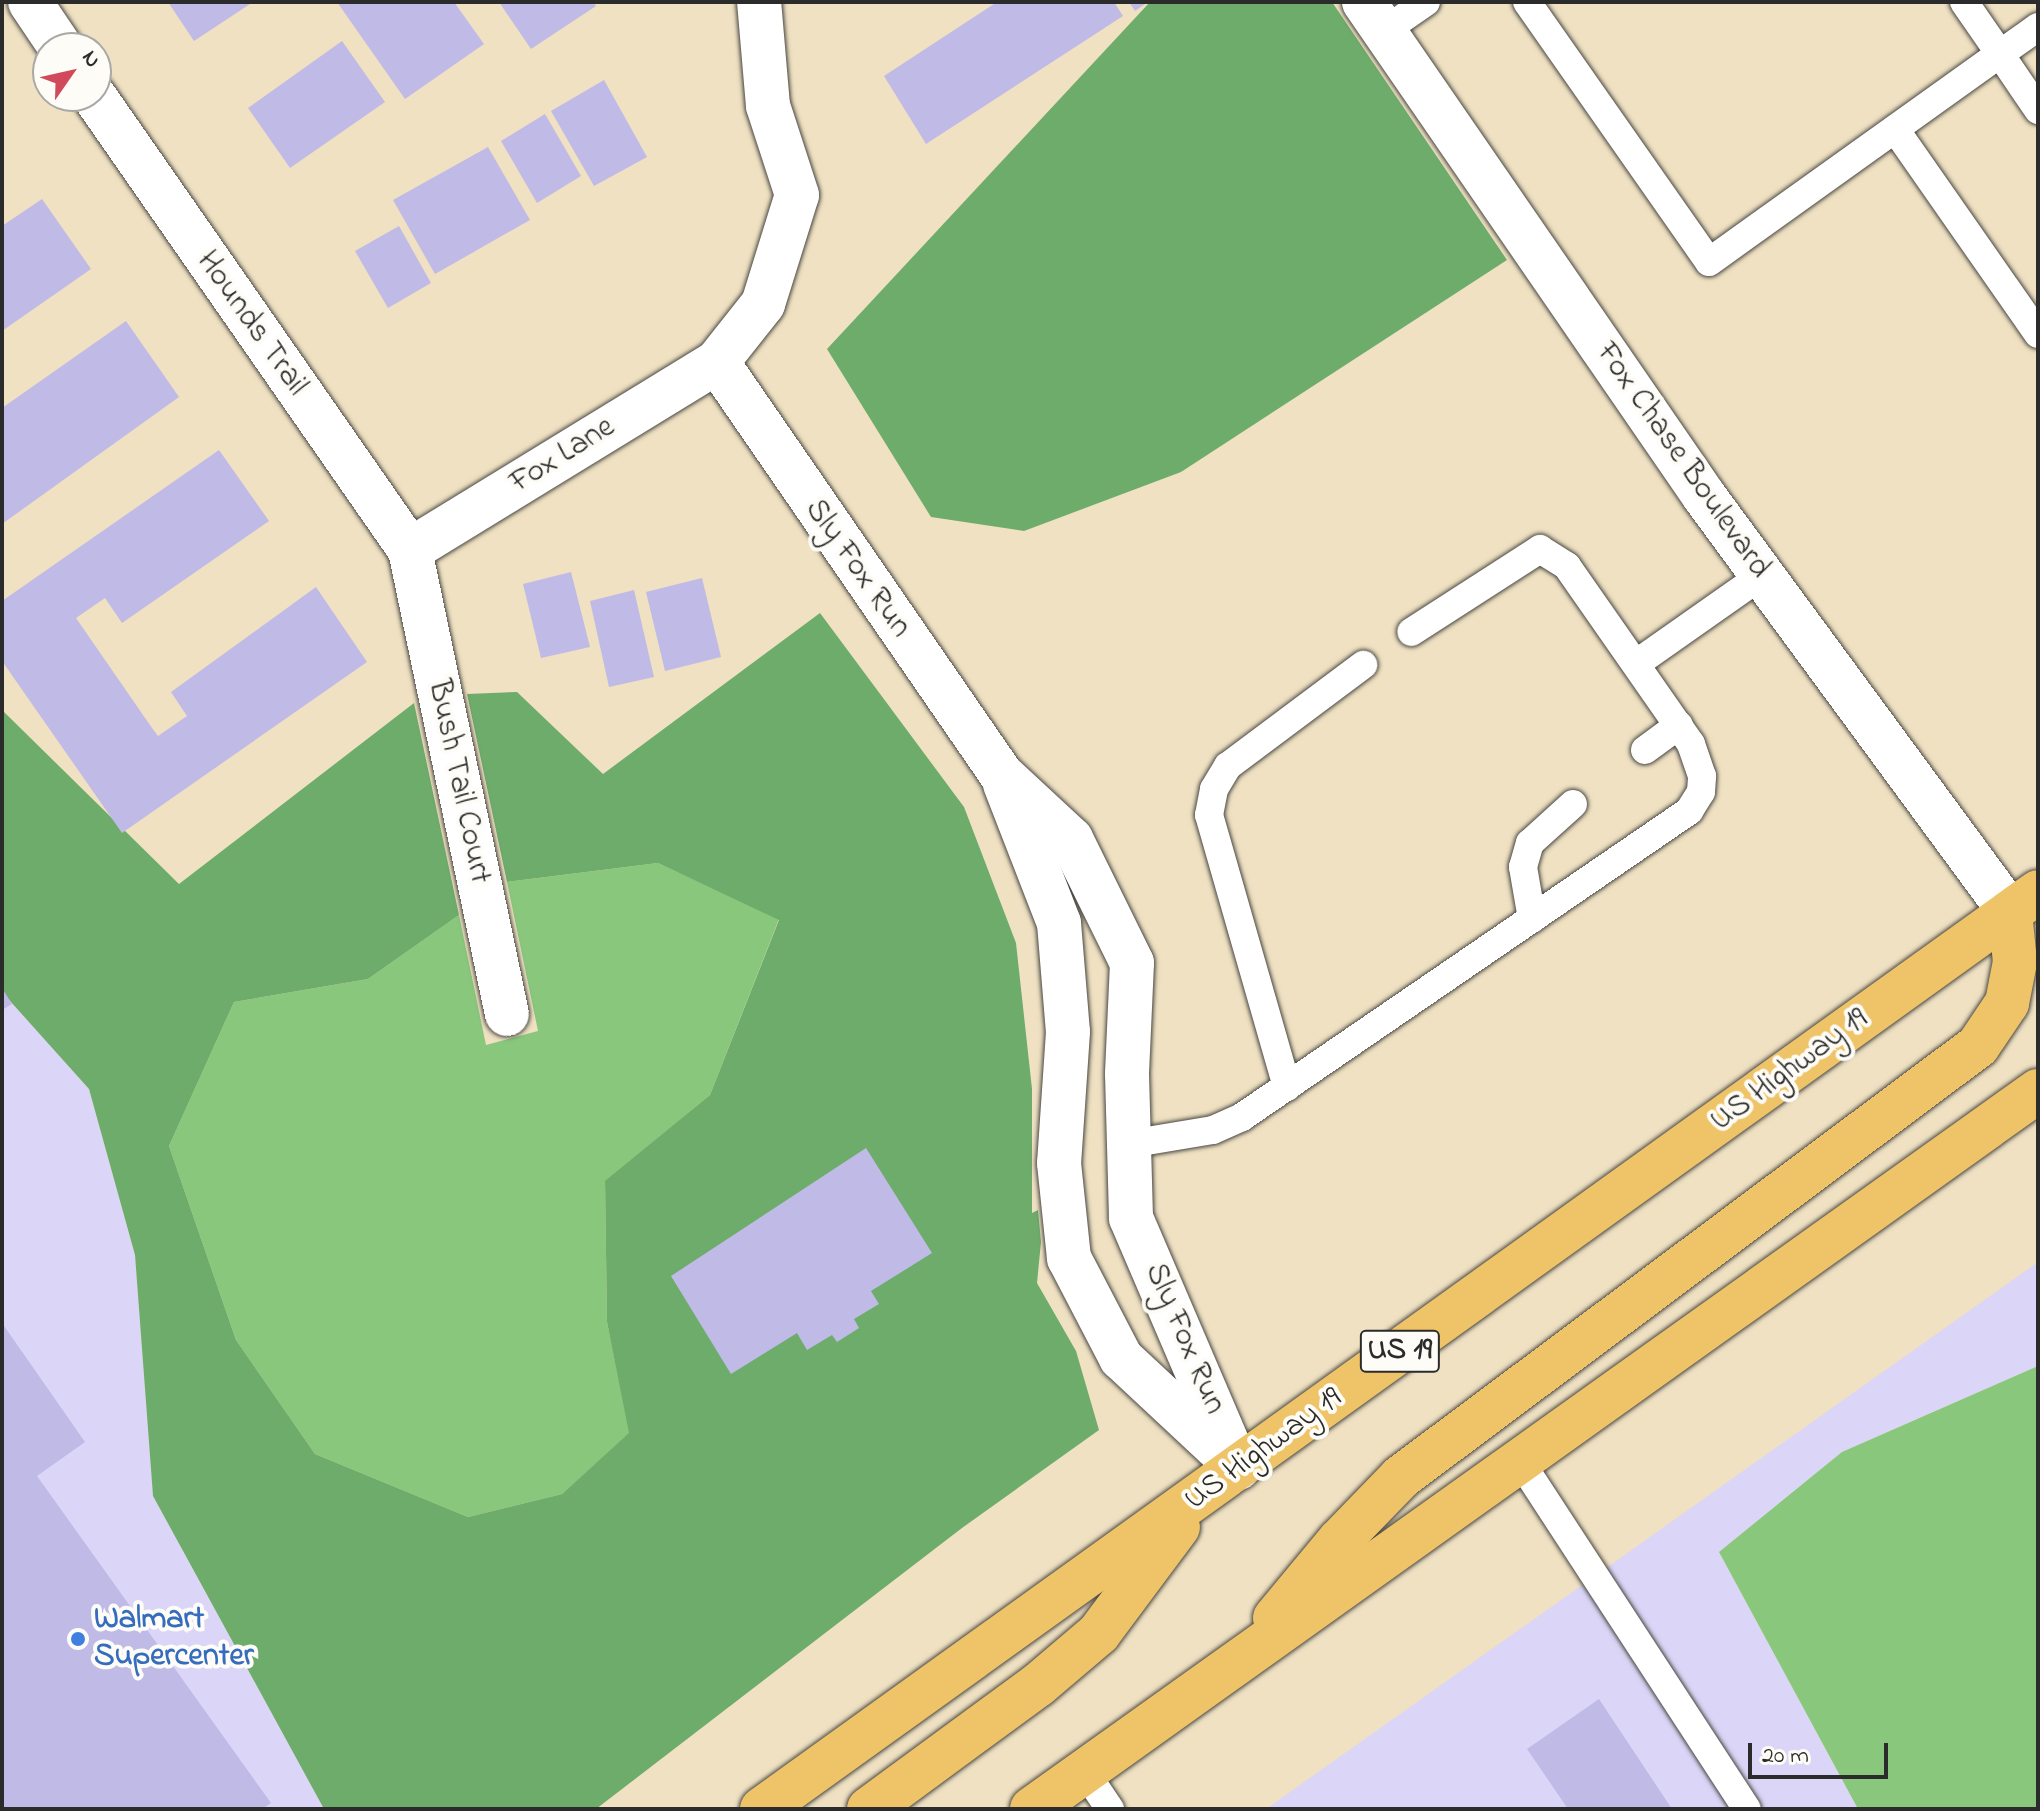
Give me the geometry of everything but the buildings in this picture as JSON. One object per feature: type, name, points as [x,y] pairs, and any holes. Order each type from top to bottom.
[{"type":"highway","name":"US Highway 19","points":[[762,1809],[2024,902]]},
{"type":"highway","points":[[1235,1666],[1339,1541],[1401,1477],[1978,1046],[2007,1003],[2024,902]]},
{"type":"highway","points":[[1032,1809],[2038,1091]]},
{"type":"highway","points":[[869,1809],[1038,1685],[1099,1633],[1200,1496]]},
{"type":"street","points":[[30,2],[50,32]]},
{"type":"street","points":[[717,362],[763,304],[797,195],[768,106],[759,2]]},
{"type":"street","name":"Fox Chase Boulevard","points":[[1374,17],[1762,575],[2024,902]]},
{"type":"street","name":"Hounds Trail","points":[[105,112],[410,550]]},
{"type":"street","name":"Fox Lane","points":[[410,550],[717,362]]},
{"type":"street","name":"Sly Fox Run","points":[[717,362],[1001,774],[1071,839],[1132,963],[1131,1218],[1238,1468]]},
{"type":"street","name":"Bush Tail Court","points":[[410,550],[507,1014]]},
{"type":"street","name":"Sly Fox Run","points":[[1001,774],[1059,923],[1068,1032],[1059,1163],[1069,1258],[1121,1358],[1238,1468]]},
{"type":"lane","points":[[1374,17],[1426,2]]},
{"type":"lane","points":[[1527,2],[1709,262],[2038,27]]},
{"type":"lane","points":[[1964,2],[2038,110]]},
{"type":"lane","points":[[1895,129],[2038,334]]},
{"type":"lane","points":[[1129,1144],[1213,1130],[1287,1087],[1689,811],[1701,792],[1702,776],[1679,725],[1567,566],[1540,549],[1411,632]]},
{"type":"lane","points":[[1637,663],[1762,575]]},
{"type":"lane","points":[[1287,1087],[1209,815],[1214,789],[1228,766],[1363,665]]},
{"type":"lane","points":[[1645,750],[1679,725]]},
{"type":"lane","points":[[1532,919],[1523,867],[1530,843],[1573,804]]},
{"type":"lane","points":[[1520,1461],[1747,1809]]},
{"type":"lane","points":[[1085,1772],[1110,1809]]},
{"type":"shaded area","points":[[2,992],[89,1089],[135,1255],[153,1496],[324,1809],[2,1809]]},
{"type":"shaded area","points":[[2038,1262],[2038,1366],[1842,1452],[1719,1552],[1858,1809],[1266,1809]]},
{"type":"green space","points":[[1150,2],[1332,2],[1507,260],[1181,472],[1024,531],[931,517],[827,349]]},
{"type":"green space","points":[[820,613],[964,807],[1016,943],[1032,1089],[1032,1213],[1038,1210],[1041,1242],[1037,1283],[1076,1351],[1099,1430],[962,1528],[596,1809],[324,1809],[153,1496],[135,1255],[89,1089],[2,992],[2,710],[179,884],[414,703],[459,915],[368,979],[234,1002],[169,1146],[236,1340],[315,1454],[468,1517],[562,1494],[629,1433],[607,1322],[605,1181],[710,1095],[779,920],[658,863],[507,882],[467,694],[517,692],[603,774]]},
{"type":"green space","points":[[658,863],[779,919],[710,1095],[605,1182],[607,1322],[630,1433],[562,1494],[468,1517],[315,1454],[236,1340],[169,1146],[234,1002],[368,979],[459,915],[486,1045],[538,1031],[507,882]]},
{"type":"green space","points":[[2038,1366],[2038,1809],[1858,1809],[1719,1552],[1842,1452]]},
{"type":"place","name":"Walmart Supercenter","points":[[78,1639]]}]
